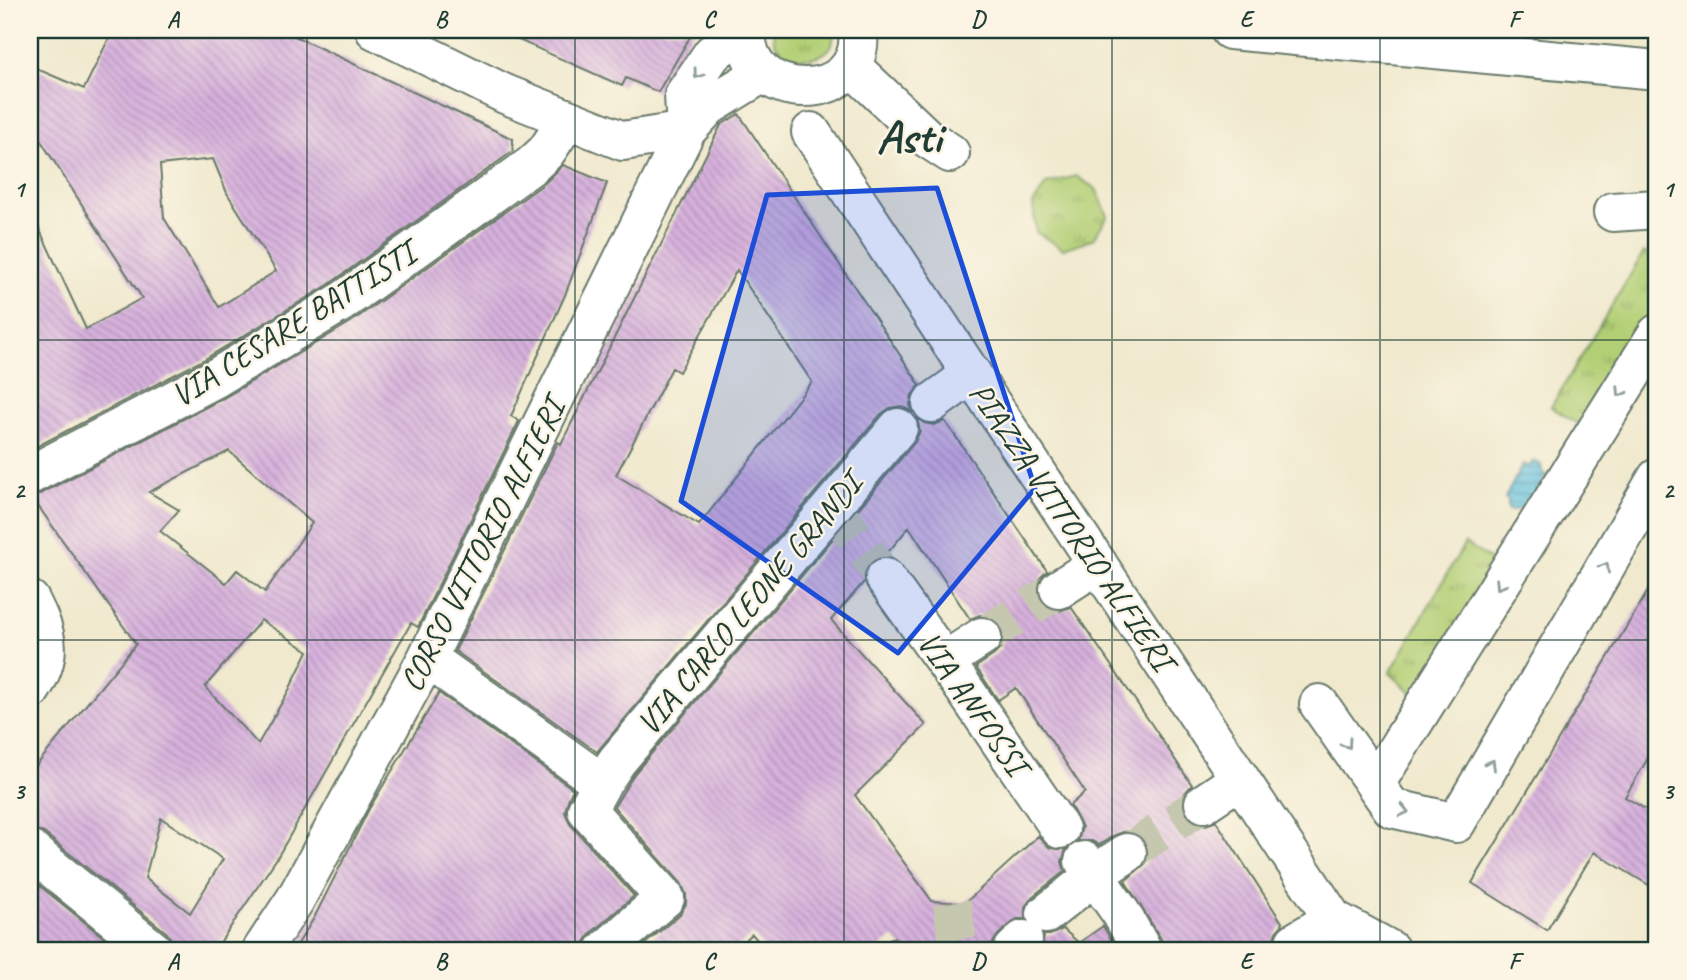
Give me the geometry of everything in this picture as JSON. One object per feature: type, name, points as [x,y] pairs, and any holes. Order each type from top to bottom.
[{"type":"street","points":[[375,30],[505,94],[623,141],[686,131]]},
{"type":"street","name":"CORSO VITTORIO ALFIERI","points":[[686,131],[684,95],[712,54],[741,30]]},
{"type":"street","name":"PIAZZA VITTORIO ALFIERI","points":[[747,30],[748,51],[811,132],[1333,919]]},
{"type":"street","points":[[769,77],[818,88],[842,76],[855,50],[889,30]]},
{"type":"street","points":[[1230,30],[1274,32],[1657,70]]},
{"type":"street","points":[[855,50],[927,138],[950,153]]},
{"type":"street","name":"CORSO VITTORIO ALFIERI","points":[[262,950],[295,900],[427,658],[686,131],[709,106],[769,77]]},
{"type":"street","points":[[811,132],[818,88]]},
{"type":"street","name":"VIA CESARE BATTISTI","points":[[30,475],[214,379],[340,303],[532,165],[546,152],[568,118]]},
{"type":"street","points":[[1613,212],[1657,209]]},
{"type":"street","points":[[1375,783],[1657,334]]},
{"type":"street","points":[[932,403],[972,374]]},
{"type":"street","name":"VIA CARLO LEONE GRANDI","points":[[605,950],[665,898],[587,810],[610,772],[898,428]]},
{"type":"street","points":[[1319,704],[1392,808],[1456,823],[1657,478]]},
{"type":"street","points":[[1059,589],[1097,564]]},
{"type":"street","name":"VIA ANFOSSI","points":[[885,578],[1060,829]]},
{"type":"street","points":[[30,600],[43,627],[47,653],[37,681],[30,691]]},
{"type":"street","points":[[945,661],[982,637]]},
{"type":"street","points":[[427,658],[610,772]]},
{"type":"street","points":[[1204,803],[1240,779]]},
{"type":"street","points":[[30,850],[153,950]]},
{"type":"street","points":[[1027,935],[1101,865],[1121,913],[1142,950]]},
{"type":"street","points":[[1296,942],[1333,919],[1390,950]]},
{"type":"highlighted area","points":[[937,188],[1035,488],[898,653],[681,501],[767,195]]},
{"type":"green space","points":[[774,30],[832,30],[833,42],[827,51],[817,56],[792,56],[781,51],[775,42]]},
{"type":"green space","points":[[1076,176],[1096,189],[1108,216],[1093,239],[1063,249],[1036,232],[1033,204],[1046,184]]},
{"type":"green space","points":[[1644,252],[1657,259],[1657,302],[1584,428],[1551,407]]},
{"type":"green space","points":[[1465,543],[1501,567],[1417,698],[1390,673]]},
{"type":"water","points":[[1534,461],[1541,465],[1542,472],[1546,475],[1526,510],[1521,508],[1511,511],[1505,498],[1523,464],[1528,467]]},
{"type":"building","points":[[113,30],[282,30],[513,139],[513,151],[328,285],[203,360],[30,450],[30,209],[86,329],[142,298],[30,124],[30,66],[84,89]],"holes":[[[213,159],[227,193],[276,271],[219,307],[164,218],[160,165]]]},
{"type":"building","points":[[496,30],[694,30],[658,92],[626,78],[622,86]]},
{"type":"building","points":[[739,114],[920,385],[912,395],[910,405],[913,412],[901,406],[890,408],[881,414],[597,752],[455,651],[558,442],[561,444],[721,125]],"holes":[[[737,270],[812,382],[699,525],[616,475],[672,368],[679,372]]]},
{"type":"building","points":[[563,165],[607,183],[565,295],[511,416],[519,421],[418,627],[411,623],[277,858],[215,950],[174,950],[173,942],[167,933],[44,833],[30,829],[30,773],[136,644],[31,496],[40,494],[224,398],[351,322],[545,183]],"holes":[[[229,451],[312,523],[265,592],[237,570],[226,583],[160,531],[179,510],[149,492]],[[261,620],[308,651],[258,744],[205,687]],[[161,818],[223,859],[190,913],[145,878]]]},
{"type":"building","points":[[917,418],[934,425],[945,421],[1047,571],[1040,578],[1037,589],[1041,601],[1050,609],[1059,611],[1071,607],[1152,725],[1192,785],[1184,794],[1182,805],[1186,815],[1195,823],[1206,825],[1216,821],[1283,924],[1276,932],[1273,942],[1275,950],[1164,950],[1161,939],[1125,881],[1146,863],[1149,852],[1146,842],[1137,834],[1126,831],[1099,845],[1092,841],[1078,841],[1082,827],[1070,805],[1085,792],[1016,688],[998,700],[976,667],[1001,648],[1004,637],[1001,626],[991,617],[980,615],[970,619],[909,527],[885,556],[872,561],[865,570],[864,582],[831,620],[926,725],[855,795],[932,901],[965,903],[1038,836],[1050,848],[1066,849],[1062,862],[1065,871],[1032,897],[1025,907],[1025,919],[1017,919],[998,935],[992,944],[992,950],[956,950],[948,944],[934,950],[904,950],[894,937],[875,950],[766,950],[752,934],[735,950],[638,950],[680,914],[686,904],[686,894],[681,883],[614,807],[634,774],[915,442],[920,431]]},
{"type":"building","points":[[1657,576],[1657,743],[1625,797],[1657,816],[1657,890],[1594,852],[1547,930],[1472,883]]},
{"type":"building","points":[[439,693],[573,789],[565,812],[570,824],[634,896],[591,933],[585,942],[584,950],[294,950],[314,918],[369,809]]},
{"type":"building","points":[[30,878],[119,950],[30,950]]},
{"type":"building","points":[[1103,926],[1117,950],[1042,950],[1044,935],[1063,929],[1079,943]]},
{"type":"tunnel","points":[[832,506],[885,578]]},
{"type":"tunnel","points":[[982,637],[1059,589]]},
{"type":"tunnel","points":[[1127,853],[1204,803]]},
{"type":"tunnel","points":[[952,902],[959,950]]},
{"type":"district","name":"Asti","points":[[909,136]]}]
